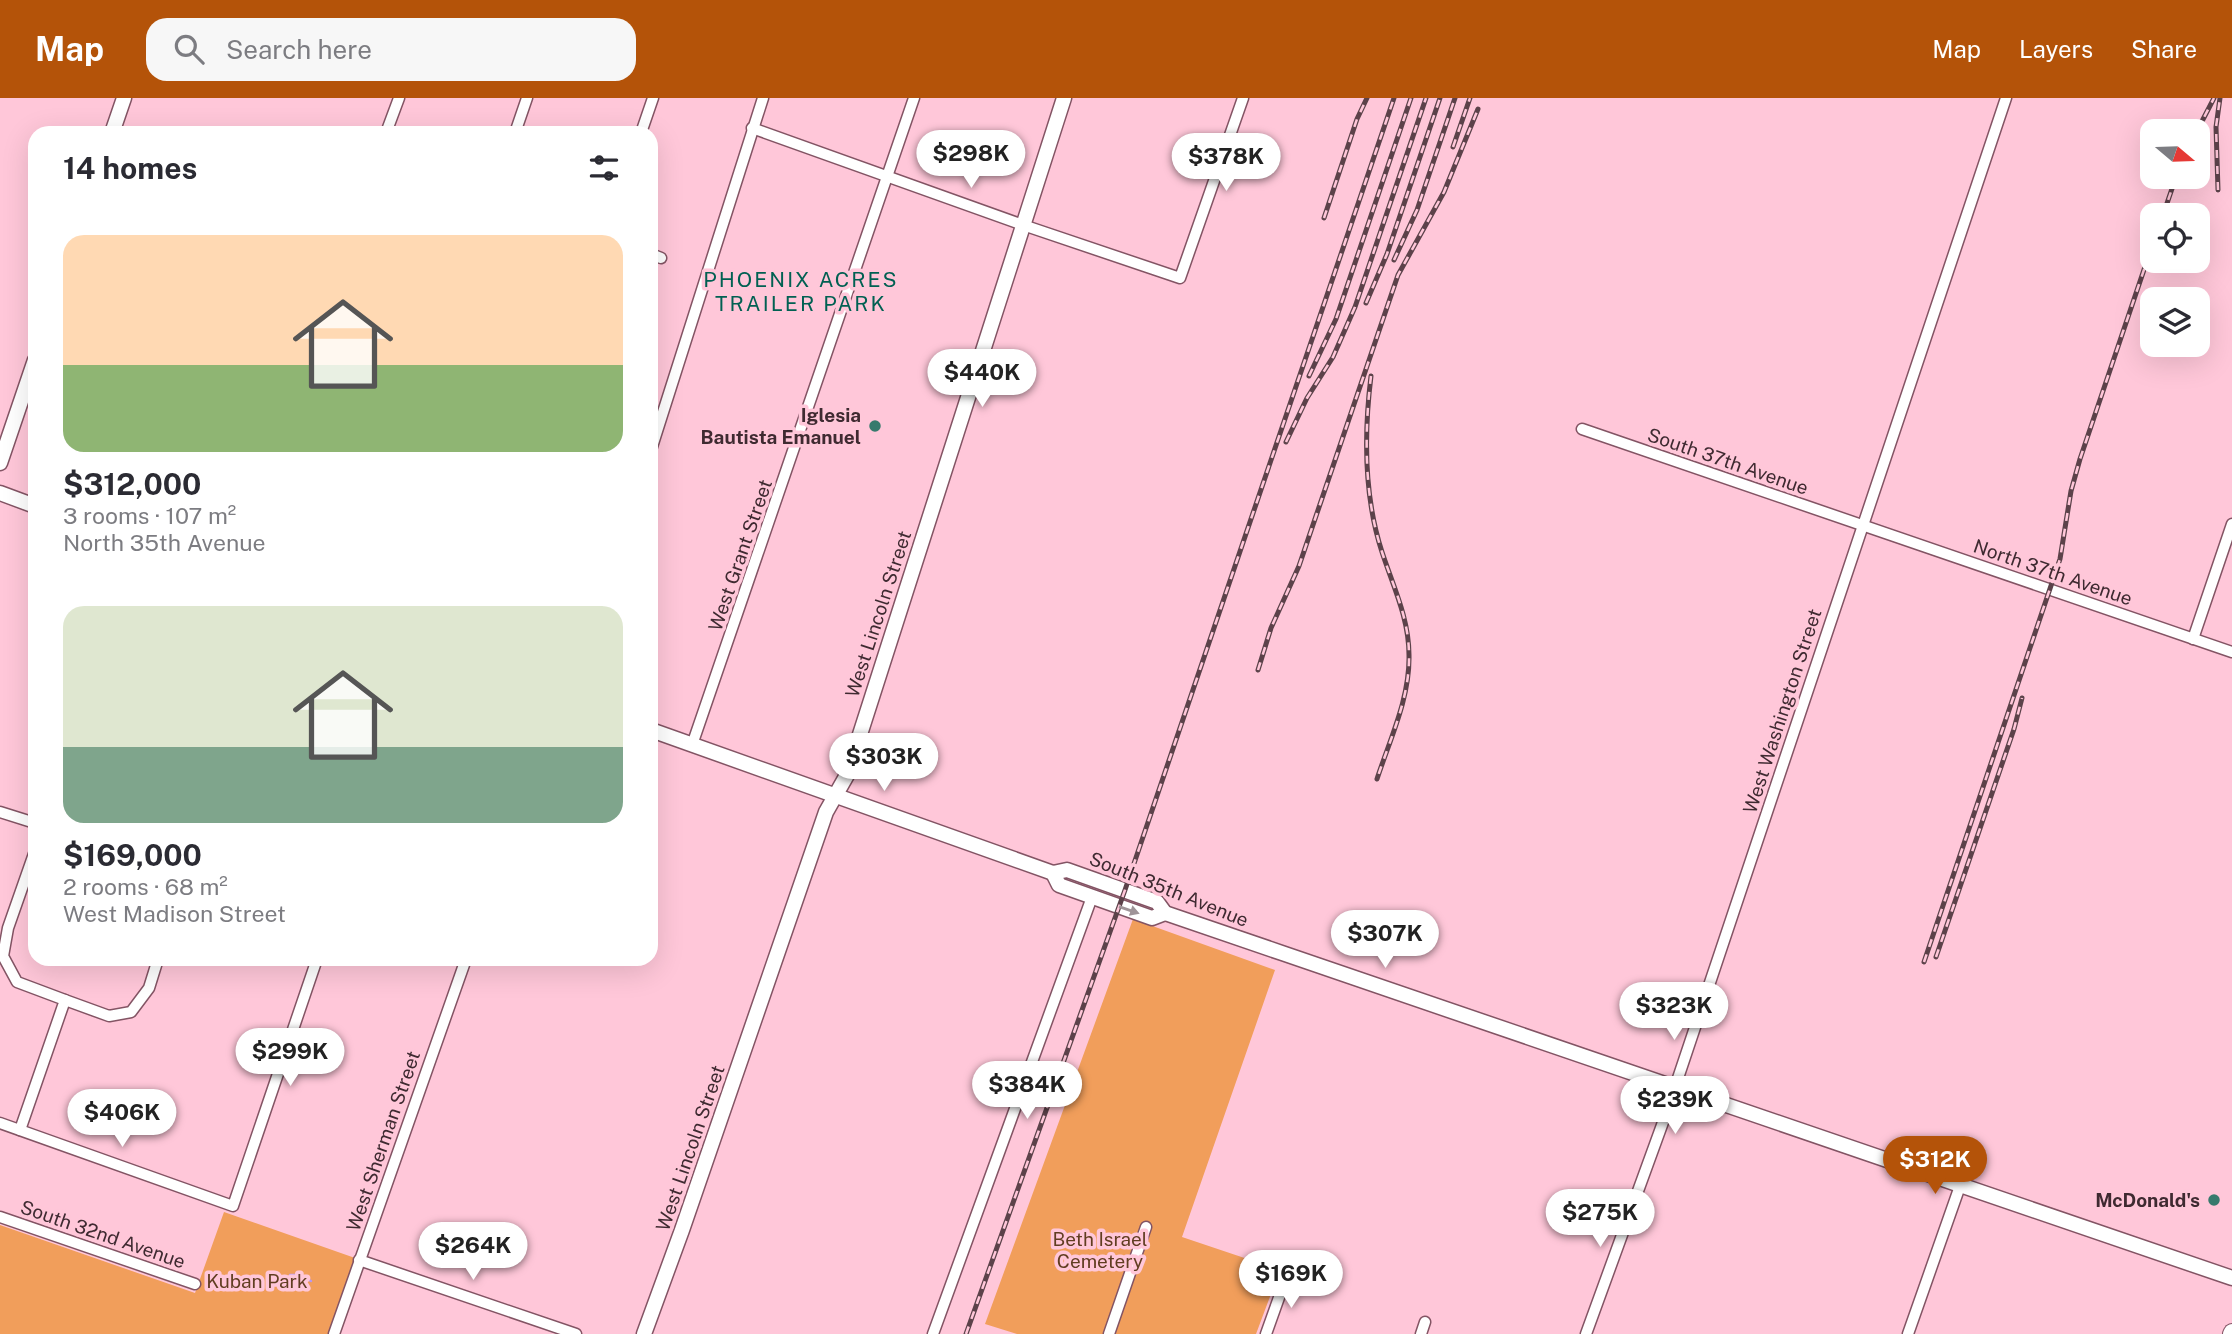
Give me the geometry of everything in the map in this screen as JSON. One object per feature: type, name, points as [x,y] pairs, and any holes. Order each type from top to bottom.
[{"type":"main road","points":[[114,126],[124,98]]},
{"type":"main road","name":"West Lincoln Street","points":[[644,1334],[826,812],[847,775],[1064,98]]},
{"type":"main road","points":[[0,463],[28,381]]},
{"type":"main road","points":[[0,494],[28,504]]},
{"type":"main road","name":"South 35th Avenue","points":[[658,733],[1053,873],[1067,870],[1157,902],[1165,913],[2232,1278]]},
{"type":"main road","points":[[1053,873],[1059,885],[1092,897],[1152,918],[1165,913]]},
{"type":"street","points":[[389,126],[399,98]]},
{"type":"street","points":[[517,126],[527,98]]},
{"type":"street","points":[[643,126],[653,98]]},
{"type":"street","points":[[658,428],[763,98]]},
{"type":"street","name":"West Grant Street","points":[[692,745],[914,98]]},
{"type":"street","points":[[752,128],[1180,278],[1243,98]]},
{"type":"street","name":"West Washington Street","points":[[1586,1334],[1674,1088],[2006,98]]},
{"type":"street","name":"South 37th Avenue","points":[[1582,429],[1863,525]]},
{"type":"street","points":[[2193,639],[2232,524]]},
{"type":"street","name":"North 37th Avenue","points":[[1863,525],[2232,652]]},
{"type":"street","points":[[0,812],[28,821]]},
{"type":"street","points":[[28,871],[8,928],[4,956],[17,982],[109,1016],[131,1012],[149,988],[156,966]]},
{"type":"street","points":[[933,1334],[1092,897]]},
{"type":"street","points":[[0,1123],[233,1206],[315,966]]},
{"type":"street","name":"West Sherman Street","points":[[334,1334],[464,966]]},
{"type":"street","points":[[20,1129],[65,1000]]},
{"type":"street","points":[[1908,1334],[1961,1186]]},
{"type":"street","name":"South 32nd Avenue","points":[[0,1217],[195,1284]]},
{"type":"street","points":[[1109,1334],[1146,1227]]},
{"type":"street","points":[[359,1260],[576,1334]]},
{"type":"street","points":[[1266,1334],[1287,1275]]},
{"type":"street","points":[[1421,1334],[1425,1322]]},
{"type":"green space","name":"Beth Israel Cemetery","points":[[1133,919],[1275,970],[1182,1237],[1280,1270],[1256,1334],[1017,1334],[985,1324]]},
{"type":"green space","name":"Kuban Park","points":[[224,1212],[355,1258],[329,1334],[0,1334],[0,1225],[195,1293]]},
{"type":"waterway","points":[[290,1275],[295,1275]]},
{"type":"waterway","points":[[299,1275],[311,1281]]},
{"type":"railway","points":[[1324,218],[1357,119],[1367,98]]},
{"type":"railway","points":[[966,1334],[1125,890],[1394,98]]},
{"type":"railway","points":[[1309,376],[1336,319],[1411,98]]},
{"type":"railway","points":[[1286,442],[1307,398],[1333,357],[1355,307],[1426,98]]},
{"type":"railway","points":[[1366,303],[1387,254],[1440,98]]},
{"type":"railway","points":[[1394,260],[1417,210],[1455,98]]},
{"type":"railway","points":[[1453,147],[1470,98]]},
{"type":"railway","points":[[2203,119],[2214,98]]},
{"type":"railway","points":[[2218,190],[2216,127],[2220,98]]},
{"type":"railway","points":[[1258,670],[1271,628],[1299,566],[1398,275],[1444,192],[1478,109]]},
{"type":"railway","points":[[2167,203],[2172,189]]},
{"type":"railway","points":[[1924,962],[2060,559],[2071,491],[2080,459],[2143,273]]},
{"type":"railway","points":[[1371,376],[1367,420],[1369,487],[1376,531],[1403,615],[1409,655],[1403,703],[1377,779]]},
{"type":"railway","points":[[1936,957],[2014,729],[2022,698]]},
{"type":"place","name":"Iglesia Bautista Emanuel","points":[[875,426]]},
{"type":"place","name":"McDonald's","points":[[2214,1200]]},
{"type":"district","name":"PHOENIX ACRES TRAILER PARK","points":[[801,291]]}]
